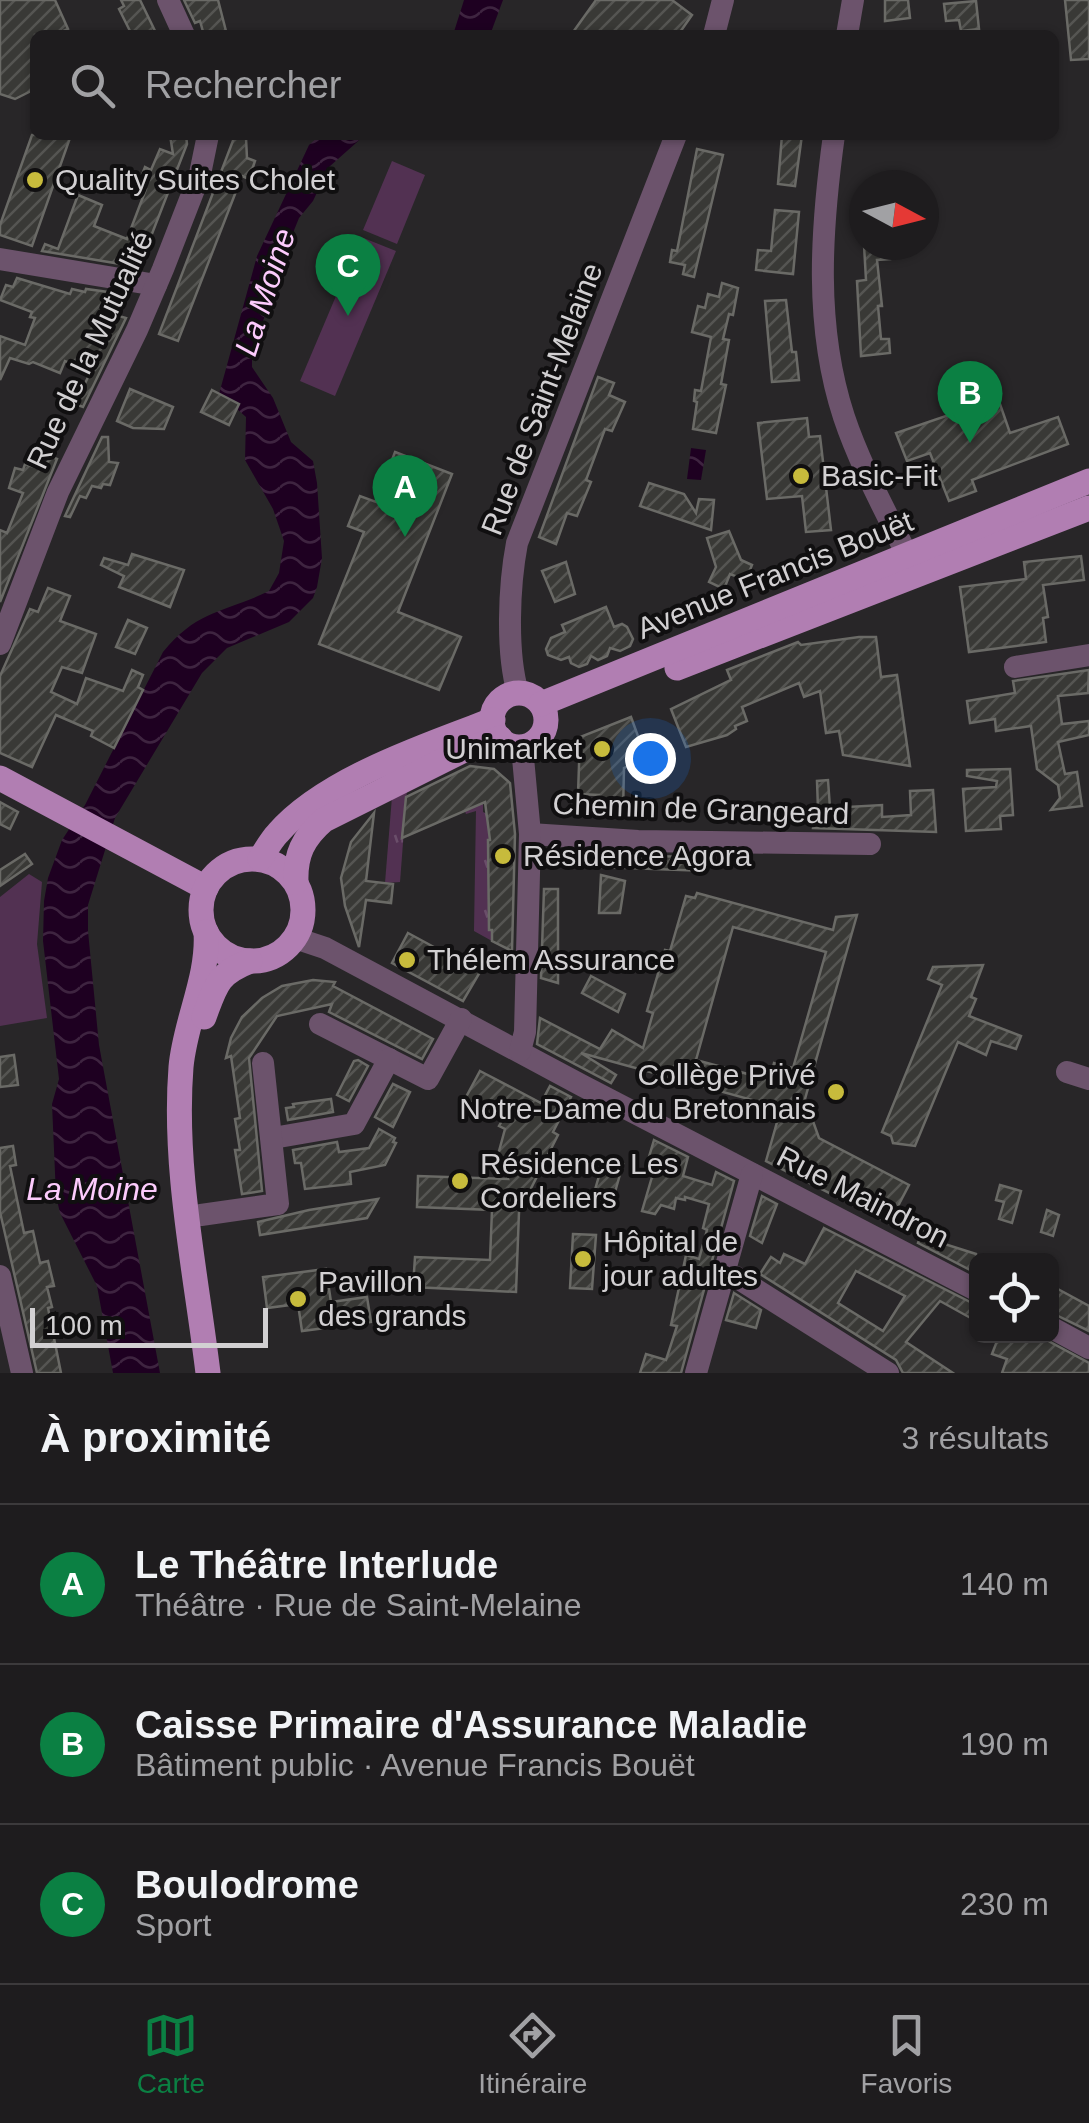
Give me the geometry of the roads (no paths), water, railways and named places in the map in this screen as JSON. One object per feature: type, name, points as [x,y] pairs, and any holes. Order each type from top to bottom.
[{"type":"main road","name":"Avenue Francis Bouët","points":[[535,705],[1089,481]]},
{"type":"main road","name":"Avenue Francis Bouët","points":[[535,705],[1089,508]]},
{"type":"main road","points":[[260,859],[279,832],[323,798],[372,769],[505,735],[537,740],[535,705],[497,705],[505,735]]},
{"type":"main road","points":[[296,882],[301,846],[324,820],[446,759],[505,735]]},
{"type":"main road","points":[[0,778],[206,888]]},
{"type":"main road","points":[[208,1373],[188,1217],[180,1111],[186,1036],[208,957],[200,911],[206,888],[227,865],[260,859],[274,864],[296,882],[302,894],[304,910],[295,938],[276,956],[227,970],[213,993],[194,1058],[194,1158],[225,1373]]},
{"type":"main road","points":[[206,932],[225,952],[250,962]]},
{"type":"street","points":[[168,0],[182,30]]},
{"type":"street","points":[[715,30],[723,0]]},
{"type":"street","points":[[849,30],[853,0]]},
{"type":"street","name":"Rue de la Mutualité","points":[[0,644],[58,492],[156,286],[200,174],[207,140]]},
{"type":"street","name":"Rue de Saint-Melaine","points":[[535,705],[512,632],[517,543],[674,140]]},
{"type":"street","points":[[834,140],[824,238],[824,328],[844,418],[908,557]]},
{"type":"street","points":[[0,259],[156,286]]},
{"type":"street","points":[[1015,667],[1089,655]]},
{"type":"street","points":[[505,735],[530,834],[525,1032],[520,1052]]},
{"type":"street","name":"Chemin de Grangeard","points":[[530,834],[638,841],[870,844]]},
{"type":"street","name":"Rue Maindron","points":[[295,938],[324,948],[461,1018],[969,1286]]},
{"type":"street","points":[[320,1024],[428,1078],[461,1018]]},
{"type":"street","points":[[273,1138],[354,1124],[390,1060]]},
{"type":"street","points":[[201,1215],[278,1204],[263,1063]]},
{"type":"street","points":[[696,1373],[752,1174]]},
{"type":"street","points":[[724,1274],[736,1277],[888,1373]]},
{"type":"street","points":[[0,1276],[22,1373]]},
{"type":"street","points":[[1059,1332],[1089,1348]]},
{"type":"water","points":[[464,0],[503,0],[492,30],[455,30]]},
{"type":"water","name":"La Moine","points":[[314,140],[359,140],[329,167],[313,201],[299,218],[262,323],[252,367],[273,398],[291,442],[313,461],[322,558],[317,587],[313,598],[289,622],[227,648],[202,673],[115,818],[88,905],[99,1045],[160,1373],[113,1373],[97,1286],[60,1213],[56,1196],[52,1104],[59,1079],[43,941],[44,901],[62,840],[85,805],[163,652],[200,620],[269,591],[279,573],[284,541],[273,509],[245,460],[246,417],[237,409],[239,404],[219,394],[257,256]]},
{"type":"water","points":[[691,448],[706,450],[701,480],[687,479]]},
{"type":"place","name":"Quality Suites Cholet","points":[[35,180]]},
{"type":"place","name":"Boulodrome","points":[[348,316]]},
{"type":"place","name":"Caisse Primaire d'Assurance Maladie","points":[[970,443]]},
{"type":"place","name":"Basic-Fit","points":[[801,476]]},
{"type":"place","name":"Le Théâtre Interlude","points":[[405,537]]},
{"type":"place","name":"Unimarket","points":[[602,749]]},
{"type":"place","name":"Résidence Agora","points":[[503,856]]},
{"type":"place","name":"Thélem Assurance","points":[[407,960]]},
{"type":"place","name":"Collège Privé Notre-Dame du Bretonnais","points":[[836,1092]]},
{"type":"place","name":"Résidence Les Cordeliers","points":[[460,1181]]},
{"type":"place","name":"Hôpital de jour adultes","points":[[583,1259]]},
{"type":"place","name":"Pavillon des grands","points":[[298,1299]]}]
